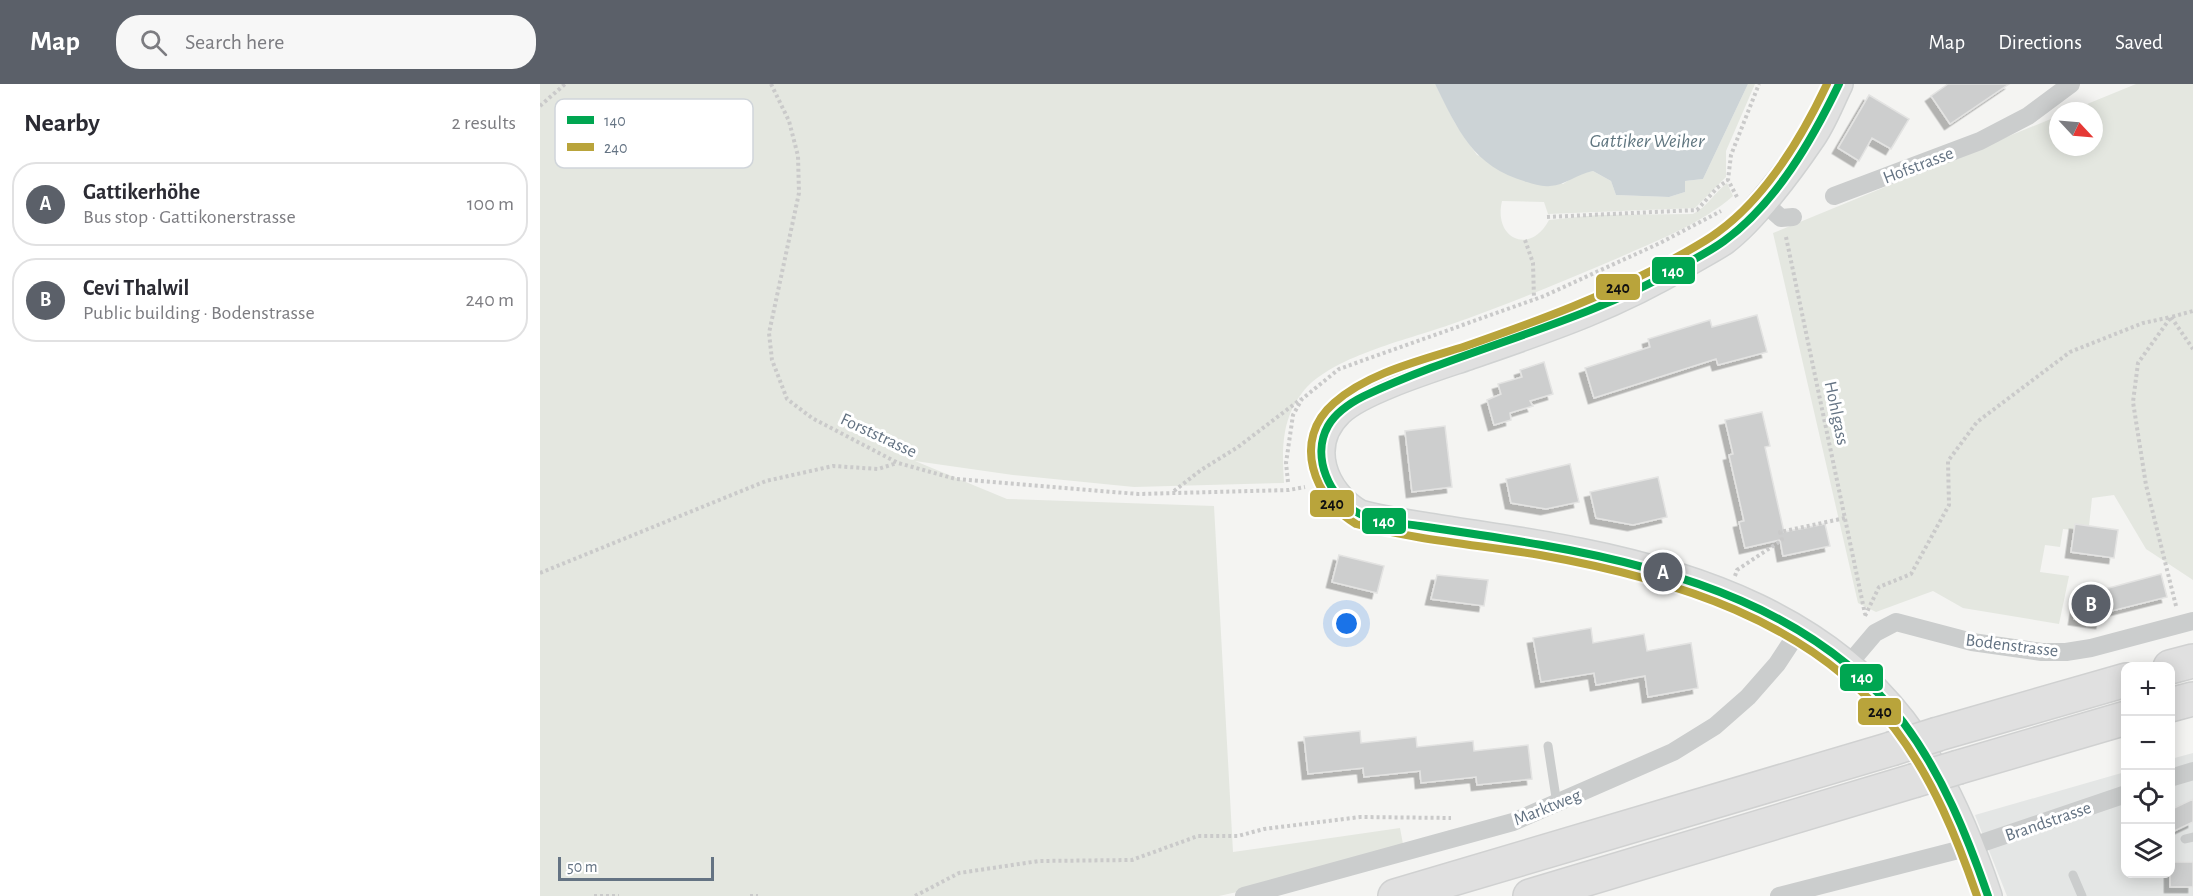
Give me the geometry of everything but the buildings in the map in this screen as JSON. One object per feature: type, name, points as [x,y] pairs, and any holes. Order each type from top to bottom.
[{"type":"highway","points":[[2175,665],[2193,660]]},
{"type":"highway","points":[[1395,896],[2121,681]]},
{"type":"highway","points":[[2175,704],[2193,699]]},
{"type":"highway","points":[[1530,896],[2121,719]]},
{"type":"main road","points":[[1839,84],[1811,139],[1749,202],[1724,240],[1644,288],[1602,309],[1420,372],[1351,402],[1337,413],[1324,434],[1320,453],[1326,482],[1339,499],[1360,514],[1580,552],[1664,572],[1745,602],[1800,629],[1848,666],[1879,695],[1903,723],[1934,772],[1970,847],[1988,896]]},
{"type":"street","name":"Hofstrasse","points":[[1834,196],[1980,141],[2028,116],[2071,84]]},
{"type":"street","points":[[1749,202],[1781,218],[1793,218]]},
{"type":"street","name":"Bodenstrasse","points":[[1848,666],[1875,633],[1896,622],[1972,642],[2054,652],[2091,648],[2186,622]]},
{"type":"street","name":"Marktweg","points":[[1244,896],[1513,822],[1673,752],[1715,726],[1748,697],[1777,664],[1800,629]]},
{"type":"street","points":[[2175,776],[2193,771]]},
{"type":"street","name":"Brandstrasse","points":[[1779,896],[1970,847],[2121,796]]},
{"type":"lane","points":[[1548,746],[1557,804]]},
{"type":"lane","points":[[2073,875],[2082,896]]},
{"type":"path","points":[[540,106],[565,84]]},
{"type":"path","name":"Forststrasse","points":[[771,84],[789,121],[798,156],[799,193],[769,333],[772,360],[788,399],[812,418],[898,463],[956,479],[1138,494],[1289,490],[1326,482]]},
{"type":"path","points":[[1749,202],[1737,195],[1728,180],[1731,155],[1759,84]]},
{"type":"path","points":[[1547,217],[1697,210],[1717,188],[1728,180]]},
{"type":"path","points":[[1173,492],[1201,470],[1238,447],[1339,369],[1534,299],[1660,243],[1727,207]]},
{"type":"path","name":"Hohlgass","points":[[1786,235],[1865,617],[1878,587],[1911,574],[1948,505],[1948,461],[1977,422],[2070,352],[2143,323],[2171,317]]},
{"type":"path","points":[[1525,240],[1533,263],[1534,299]]},
{"type":"path","points":[[2186,622],[2146,485],[2133,402],[2138,363],[2171,317],[2193,311]]},
{"type":"path","points":[[2171,317],[2193,349]]},
{"type":"path","points":[[1288,482],[1286,463],[1288,435],[1302,399]]},
{"type":"path","points":[[540,573],[766,481],[833,466],[878,469],[898,463]]},
{"type":"path","points":[[1735,576],[1737,570],[1782,540],[1780,532],[1845,518]]},
{"type":"path","points":[[915,896],[959,873],[1039,861],[1132,860],[1198,836],[1238,836],[1264,829],[1360,817],[1462,818]]},
{"type":"path","points":[[594,896],[619,896]]},
{"type":"path","points":[[750,896],[758,896]]},
{"type":"shaded area","points":[[540,84],[1435,84],[1455,123],[1477,155],[1563,184],[1578,174],[1593,171],[1611,181],[1616,195],[1669,197],[1685,192],[1685,181],[1703,179],[1748,84],[1755,84],[1726,151],[1726,177],[1695,208],[1548,214],[1544,202],[1502,201],[1503,225],[1515,238],[1524,240],[1541,231],[1549,220],[1597,215],[1693,214],[1727,183],[1733,196],[1693,223],[1618,258],[1492,309],[1370,351],[1330,369],[1314,380],[1302,393],[1290,414],[1284,436],[1284,483],[1134,487],[1013,475],[915,461],[1007,499],[1214,506],[1233,852],[1400,828],[1405,855],[1219,896],[540,896]]},
{"type":"shaded area","points":[[2136,84],[2193,84],[2193,580],[2146,549],[2114,495],[2092,498],[2089,526],[2075,524],[2074,530],[2063,529],[2060,547],[2045,545],[2040,572],[2069,576],[2059,624],[1963,608],[1933,591],[1876,612],[1858,603],[1773,233],[2049,120],[2049,156],[2103,156],[2103,102],[2092,102]]},
{"type":"shaded area","points":[[2193,753],[2193,896],[2007,896],[1975,815],[2121,773],[2121,878],[2175,878],[2175,758]]},
{"type":"water","name":"Gattiker Weiher","points":[[1435,84],[1748,84],[1703,179],[1685,181],[1685,192],[1669,197],[1616,195],[1611,181],[1593,171],[1561,184],[1547,186],[1508,175],[1480,157],[1469,145],[1451,117]]},
{"type":"transit line","name":"240","points":[[1827,84],[1806,125],[1781,165],[1752,202],[1718,232],[1697,246],[1599,296],[1493,337],[1397,368],[1363,383],[1334,403],[1321,418],[1313,434],[1311,451],[1313,468],[1329,500],[1356,524],[1425,538],[1540,555],[1639,577],[1688,591],[1780,632],[1823,659],[1861,691],[1909,748],[1943,810],[1977,896]]},
{"type":"transit line","name":"140","points":[[1839,84],[1817,127],[1791,169],[1760,208],[1724,241],[1677,269],[1601,306],[1442,364],[1359,399],[1339,412],[1328,426],[1321,450],[1322,463],[1326,476],[1340,498],[1349,507],[1367,517],[1542,545],[1643,567],[1740,600],[1786,623],[1829,651],[1869,683],[1903,722],[1930,763],[1952,806],[1988,896]]},
{"type":"place","name":"Gattikerhöhe","points":[[1663,572]]},
{"type":"place","name":"Cevi Thalwil","points":[[2091,604]]}]
